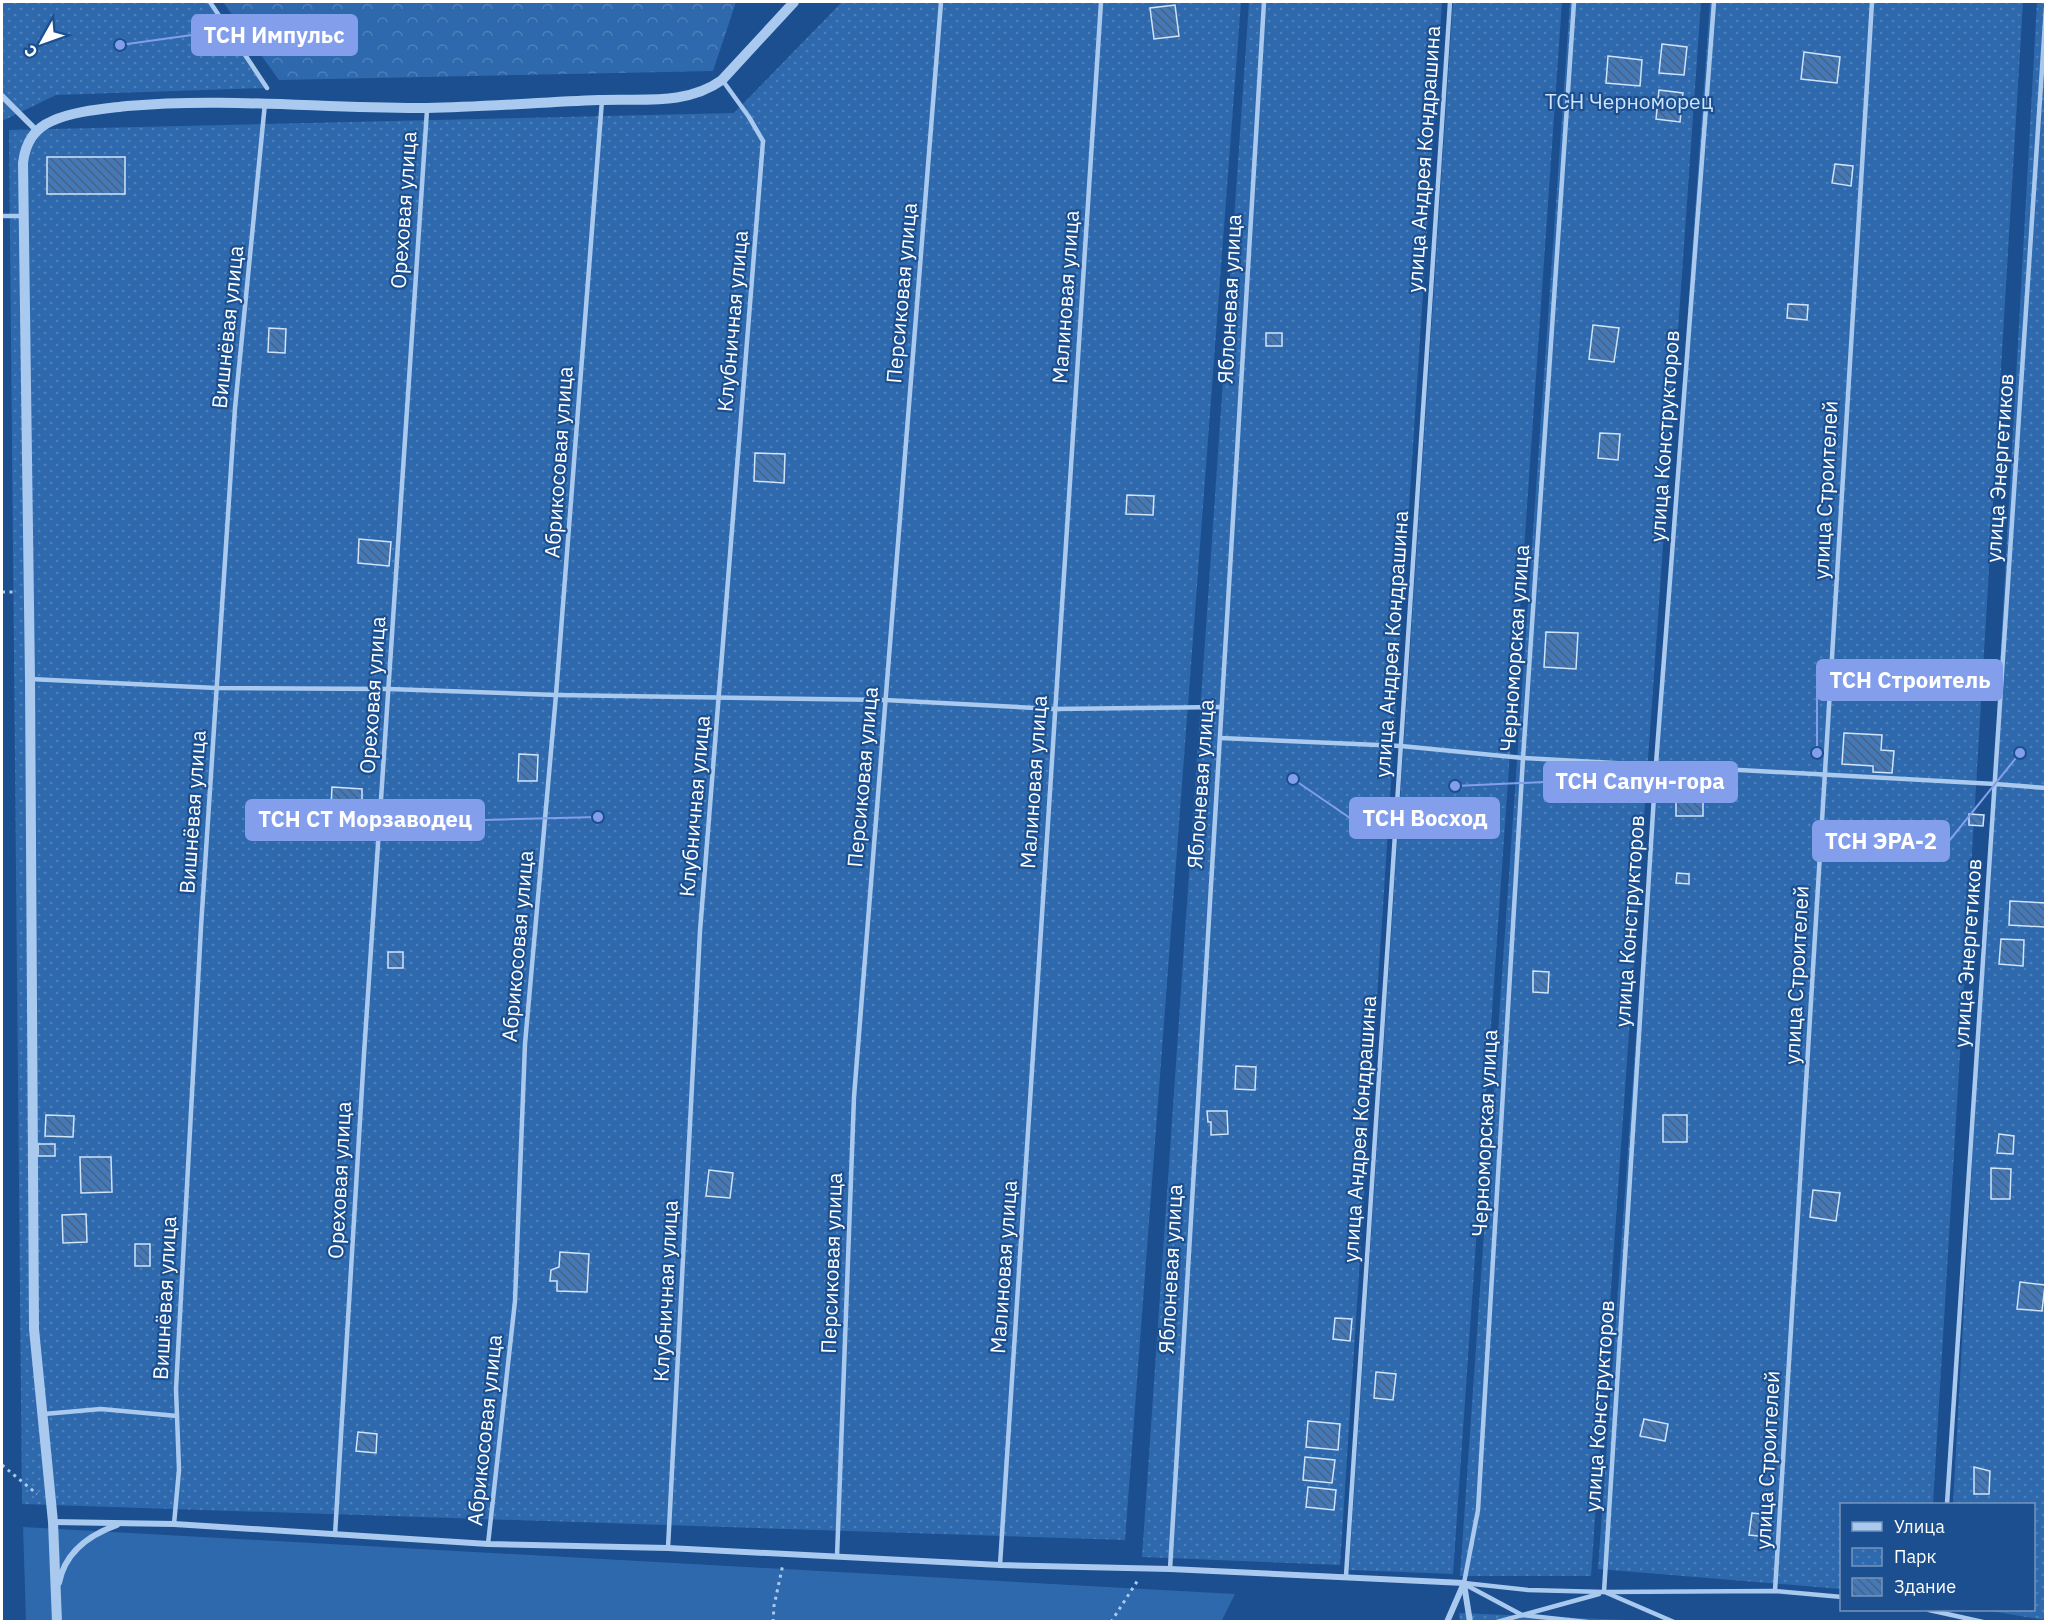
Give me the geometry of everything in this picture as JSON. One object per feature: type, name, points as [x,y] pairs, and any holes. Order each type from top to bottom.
[{"type":"street","points":[[57,1622],[53,1518],[34,1329],[30,679],[22,164],[25,147],[37,131],[50,122],[66,116],[158,103],[265,103],[427,108],[667,99],[695,95],[722,80],[794,2]]},
{"type":"street","points":[[2,96],[37,131]]},
{"type":"street","points":[[53,1518],[488,1544],[668,1548],[1000,1565],[1145,1568],[1464,1583]]},
{"type":"street","points":[[56,1601],[61,1575],[69,1558],[80,1544],[121,1523]]},
{"type":"street","points":[[1447,1622],[1464,1583]]},
{"type":"street","points":[[1464,1583],[1470,1622]]},
{"type":"lane","points":[[210,2],[267,88]]},
{"type":"lane","name":"Персиковая улица","points":[[837,1557],[854,1097],[941,2]]},
{"type":"lane","name":"Малиновая улица","points":[[1000,1565],[1101,2]]},
{"type":"lane","name":"Яблоневая улица","points":[[1170,1569],[1203,976],[1222,707],[1264,2]]},
{"type":"lane","name":"улица Андрея Кондрашина","points":[[1346,1576],[1450,2]]},
{"type":"lane","name":"Черноморская улица","points":[[1464,1583],[1478,1510],[1523,758],[1574,2]]},
{"type":"lane","name":"улица Конструкторов","points":[[1604,1592],[1656,764],[1714,2]]},
{"type":"lane","name":"улица Строителей","points":[[1775,1592],[1872,2]]},
{"type":"lane","name":"улица Энергетиков","points":[[1947,1503],[2046,8]]},
{"type":"lane","name":"Клубничная улица","points":[[668,1548],[700,931],[763,141],[722,80]]},
{"type":"lane","name":"Абрикосовая улица","points":[[488,1544],[515,1301],[525,1044],[556,694],[602,100]]},
{"type":"lane","name":"Вишнёвая улица","points":[[174,1524],[179,1470],[176,1389],[199,950],[235,408],[265,103]]},
{"type":"lane","name":"Ореховая улица","points":[[335,1535],[364,1042],[427,108]]},
{"type":"lane","points":[[2,216],[23,216]]},
{"type":"lane","points":[[30,679],[216,688],[389,689],[885,700],[1054,708],[1222,707]]},
{"type":"lane","points":[[1220,738],[1401,746],[1523,758],[2046,788]]},
{"type":"lane","points":[[44,1414],[101,1409],[177,1416]]},
{"type":"lane","points":[[1464,1583],[1528,1590],[1775,1592],[1840,1597]]},
{"type":"lane","points":[[1464,1583],[1522,1615],[1587,1622]]},
{"type":"lane","points":[[1497,1622],[1604,1592],[1674,1622]]},
{"type":"lane","points":[[1940,1611],[1983,1622]]},
{"type":"path","points":[[2,1464],[38,1495],[53,1518]]},
{"type":"path","points":[[773,1622],[784,1554]]},
{"type":"path","points":[[1111,1622],[1145,1568]]},
{"type":"green space","points":[[2,2],[210,2],[267,88],[56,95],[2,121]]},
{"type":"green space","points":[[223,2],[736,2],[713,71],[279,80]]},
{"type":"green space","points":[[842,2],[1241,2],[1125,1540],[22,1504],[9,130],[734,113]]},
{"type":"green space","points":[[1249,2],[1442,2],[1340,1565],[1142,1557]]},
{"type":"green space","points":[[1453,2],[1562,2],[1453,1574],[1349,1570]]},
{"type":"green space","name":"ТСН Черноморец","points":[[1570,2],[1701,2],[1591,1576],[1460,1576]]},
{"type":"green space","points":[[1710,2],[2023,2],[1933,1503],[1840,1503],[1840,1589],[1598,1569]]},
{"type":"green space","points":[[2037,2],[2045,2],[2045,1620],[1990,1611],[2035,1611],[2035,1503],[1953,1503]]},
{"type":"green space","points":[[23,1527],[1235,1594],[1221,1622],[26,1621]]},
{"type":"green space","points":[[1459,1613],[1649,1621],[1460,1622]]},
{"type":"building","points":[[1175,5],[1179,36],[1154,39],[1150,8]]},
{"type":"building","points":[[1662,44],[1687,47],[1684,75],[1659,73]]},
{"type":"building","points":[[1804,52],[1840,57],[1837,83],[1801,79]]},
{"type":"building","points":[[1608,56],[1642,60],[1640,86],[1606,83]]},
{"type":"building","points":[[1659,90],[1683,93],[1680,122],[1656,119]]},
{"type":"building","points":[[47,157],[125,157],[125,194],[47,194]]},
{"type":"building","points":[[1835,164],[1853,166],[1851,186],[1832,183]]},
{"type":"building","points":[[1788,304],[1808,305],[1807,320],[1787,318]]},
{"type":"building","points":[[1593,325],[1619,328],[1614,362],[1589,359]]},
{"type":"building","points":[[269,328],[286,329],[285,353],[268,352]]},
{"type":"building","points":[[1266,333],[1282,333],[1282,346],[1266,346]]},
{"type":"building","points":[[1600,433],[1620,434],[1618,460],[1598,458]]},
{"type":"building","points":[[755,453],[785,454],[784,483],[754,481]]},
{"type":"building","points":[[1127,495],[1154,496],[1153,515],[1126,514]]},
{"type":"building","points":[[359,539],[391,542],[389,566],[358,563]]},
{"type":"building","points":[[1546,632],[1578,633],[1576,669],[1544,667]]},
{"type":"building","points":[[1844,733],[1882,735],[1881,750],[1894,751],[1892,773],[1873,772],[1873,766],[1842,764]]},
{"type":"building","points":[[519,754],[538,755],[537,781],[518,781]]},
{"type":"building","points":[[332,787],[362,789],[362,809],[331,807]]},
{"type":"building","points":[[1676,797],[1703,797],[1703,816],[1676,816]]},
{"type":"building","points":[[1969,814],[1984,815],[1983,826],[1969,825]]},
{"type":"building","points":[[1677,873],[1689,874],[1689,884],[1676,883]]},
{"type":"building","points":[[2010,901],[2046,903],[2045,927],[2009,925]]},
{"type":"building","points":[[2001,939],[2024,940],[2023,966],[1999,964]]},
{"type":"building","points":[[388,952],[403,952],[403,968],[388,968]]},
{"type":"building","points":[[1533,971],[1549,972],[1548,993],[1533,992]]},
{"type":"building","points":[[1236,1066],[1256,1067],[1255,1090],[1235,1089]]},
{"type":"building","points":[[1207,1111],[1227,1111],[1228,1134],[1211,1135],[1211,1122],[1208,1122]]},
{"type":"building","points":[[46,1115],[74,1116],[73,1137],[45,1136]]},
{"type":"building","points":[[1663,1115],[1687,1115],[1687,1142],[1663,1142]]},
{"type":"building","points":[[1999,1134],[2014,1136],[2013,1154],[1997,1153]]},
{"type":"building","points":[[38,1144],[55,1144],[55,1156],[38,1156]]},
{"type":"building","points":[[80,1157],[111,1157],[112,1192],[81,1193]]},
{"type":"building","points":[[1991,1168],[2011,1169],[2010,1199],[1991,1199]]},
{"type":"building","points":[[709,1170],[733,1173],[730,1198],[706,1196]]},
{"type":"building","points":[[1813,1190],[1840,1193],[1836,1221],[1810,1217]]},
{"type":"building","points":[[86,1214],[87,1242],[63,1243],[62,1215]]},
{"type":"building","points":[[135,1244],[150,1244],[150,1266],[135,1266]]},
{"type":"building","points":[[560,1252],[589,1254],[587,1292],[557,1291],[557,1281],[550,1281],[551,1270],[559,1267]]},
{"type":"building","points":[[2020,1282],[2045,1285],[2042,1311],[2017,1309]]},
{"type":"building","points":[[1335,1318],[1352,1319],[1350,1341],[1333,1339]]},
{"type":"building","points":[[1376,1372],[1396,1374],[1393,1400],[1374,1398]]},
{"type":"building","points":[[1644,1419],[1668,1424],[1665,1441],[1640,1436]]},
{"type":"building","points":[[1308,1421],[1340,1424],[1338,1450],[1306,1447]]},
{"type":"building","points":[[358,1432],[377,1434],[376,1453],[356,1451]]},
{"type":"building","points":[[1305,1457],[1335,1460],[1332,1483],[1303,1480]]},
{"type":"building","points":[[1974,1467],[1990,1471],[1989,1494],[1974,1494]]},
{"type":"building","points":[[1308,1487],[1336,1490],[1334,1510],[1306,1507]]},
{"type":"building","points":[[1752,1513],[1770,1515],[1767,1537],[1749,1535]]},
{"type":"place","name":"ТСН Импульс","points":[[120,45]]},
{"type":"place","name":"ТСН Строитель","points":[[1817,753]]},
{"type":"place","name":"ТСН ЭРА-2","points":[[2020,753]]},
{"type":"place","name":"ТСН Восход","points":[[1293,779]]},
{"type":"place","name":"ТСН Сапун-гора","points":[[1455,786]]},
{"type":"place","name":"ТСН СТ Морзаводец","points":[[598,817]]}]
